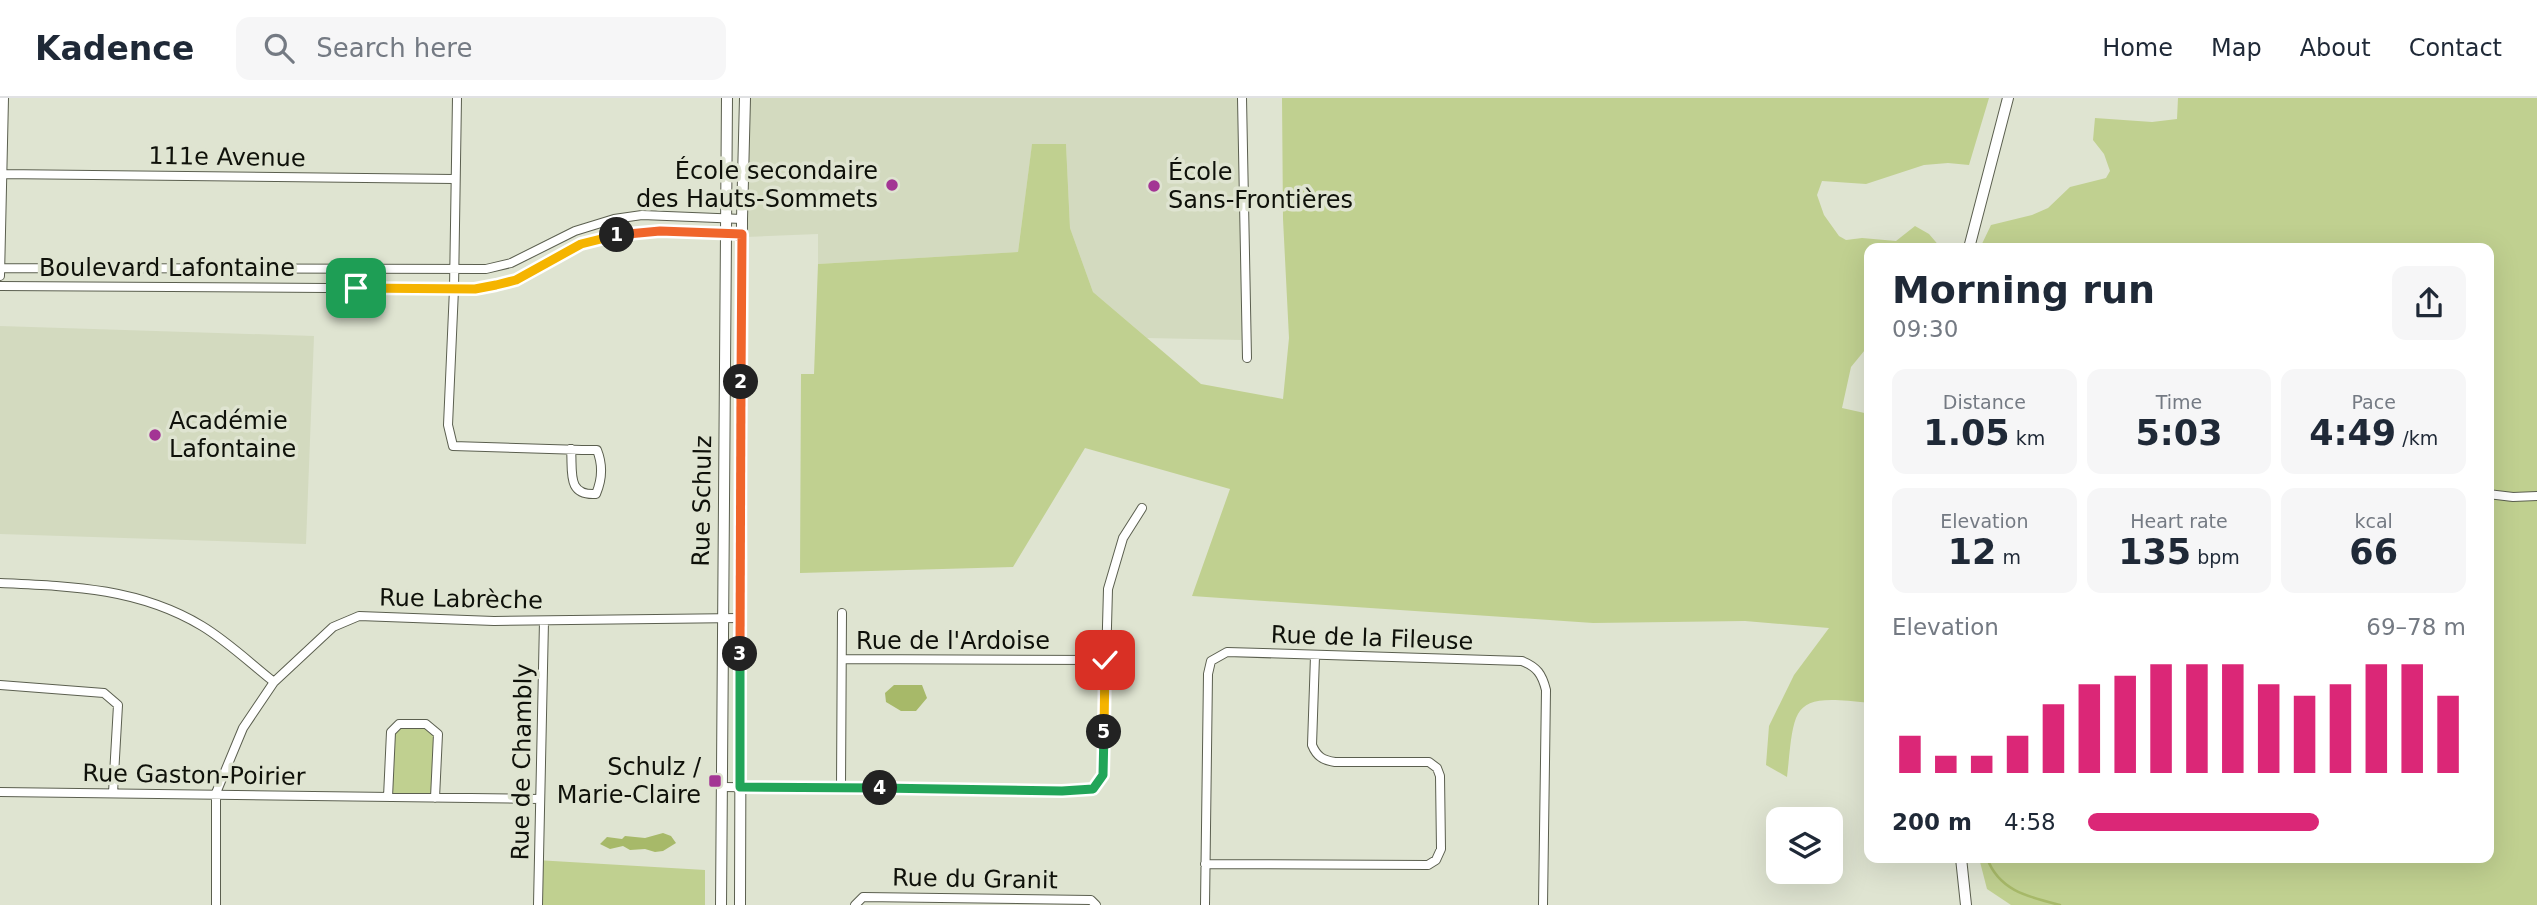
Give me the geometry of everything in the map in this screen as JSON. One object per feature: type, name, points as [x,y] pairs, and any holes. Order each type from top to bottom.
[{"type":"street","points":[[0,276],[4,98]]},
{"type":"street","points":[[457,98],[454,289],[448,425],[453,446],[571,449],[597,450],[601,459],[601,484],[596,494],[585,495],[574,485],[571,449]]},
{"type":"street","name":"Rue Schulz","points":[[721,905],[727,98]]},
{"type":"street","name":"Rue Schulz","points":[[740,905],[741,219],[745,98]]},
{"type":"street","points":[[1242,98],[1247,358]]},
{"type":"street","points":[[1970,243],[2008,98]]},
{"type":"street","points":[[727,139],[744,140]]},
{"type":"street","name":"111e Avenue","points":[[1,174],[454,179]]},
{"type":"street","name":"Boulevard Lafontaine","points":[[0,268],[486,269],[511,263],[575,231],[614,219],[642,215],[741,219]]},
{"type":"street","name":"Boulevard Lafontaine","points":[[0,286],[475,289],[516,280],[581,244],[618,235],[660,231],[742,234]]},
{"type":"street","points":[[2494,495],[2537,496]]},
{"type":"street","points":[[722,787],[1062,791],[1093,789],[1103,775],[1110,577],[1123,538],[1142,508]]},
{"type":"street","points":[[0,583],[69,586],[138,597],[202,626],[274,682]]},
{"type":"street","points":[[841,787],[842,613]]},
{"type":"street","name":"Rue Labrèche","points":[[215,905],[216,793],[243,728],[274,682],[333,627],[359,616],[544,621],[740,618]]},
{"type":"street","name":"Rue de Chambly","points":[[538,905],[544,621]]},
{"type":"street","name":"Rue de la Fileuse","points":[[1205,905],[1208,674],[1211,661],[1227,652],[1522,661],[1534,666],[1542,675],[1546,690],[1543,905]]},
{"type":"street","points":[[1205,864],[1428,865],[1436,860],[1441,849],[1440,776],[1437,768],[1429,762],[1335,762],[1324,760],[1315,752],[1312,745],[1315,656]]},
{"type":"street","name":"Rue de l'Ardoise","points":[[842,659],[1105,660]]},
{"type":"street","points":[[0,685],[104,693],[118,705],[113,793]]},
{"type":"street","points":[[388,797],[391,732],[399,724],[426,724],[438,734],[435,798]]},
{"type":"street","name":"Rue Gaston-Poirier","points":[[0,792],[540,799]]},
{"type":"street","points":[[1962,863],[1966,905]]},
{"type":"street","name":"Rue du Granit","points":[[855,905],[863,897],[1091,900],[1096,905]]},
{"type":"shaded area","points":[[748,98],[1238,98],[1242,340],[1147,338],[1093,292],[1070,228],[1066,144],[1032,145],[1018,252],[818,264],[818,234],[746,237]]},
{"type":"shaded area","points":[[1282,98],[1989,98],[1969,165],[1924,165],[1866,184],[1822,181],[1817,195],[1824,215],[1839,236],[1846,240],[1862,238],[1896,241],[1915,226],[1929,234],[1937,243],[1864,243],[1864,351],[1851,367],[1842,408],[1864,413],[1864,702],[1824,700],[1810,703],[1801,709],[1792,734],[1787,777],[1766,765],[1769,726],[1794,675],[1829,628],[1745,621],[1593,623],[1192,596],[1230,489],[1085,448],[1013,567],[800,573],[801,374],[814,374],[818,264],[1018,252],[1032,144],[1066,144],[1070,228],[1093,292],[1201,384],[1283,399],[1289,338],[1283,219]]},
{"type":"shaded area","points":[[2178,98],[2537,98],[2537,905],[2011,905],[1987,889],[1980,863],[2494,863],[2494,243],[1982,243],[1991,225],[2032,215],[2048,208],[2070,187],[2106,178],[2110,171],[2104,154],[2093,140],[2095,118],[2152,122],[2177,119]]},
{"type":"shaded area","name":"Académie Lafontaine","points":[[0,326],[314,336],[306,544],[0,534]]},
{"type":"shaded area","points":[[894,685],[922,685],[927,698],[916,711],[901,711],[886,702],[885,693]]},
{"type":"shaded area","points":[[399,724],[426,724],[438,734],[435,798],[388,797],[391,732]]},
{"type":"shaded area","points":[[663,833],[671,836],[676,843],[663,851],[630,850],[623,846],[610,849],[600,844],[607,837],[645,838]]},
{"type":"shaded area","points":[[536,860],[705,870],[705,905],[535,905]]},
{"type":"waterway","points":[[1989,863],[1999,878],[2016,891],[2060,905]]},
{"type":"place","name":"École secondaire des Hauts-Sommets","points":[[892,185]]},
{"type":"place","name":"École Sans-Frontières","points":[[1154,186]]},
{"type":"place","name":"Académie Lafontaine","points":[[155,435]]},
{"type":"place","name":"Schulz / Marie-Claire","points":[[715,781]]},
{"type":"route","points":[[356,288],[475,289],[516,280],[581,244],[618,235],[660,231],[742,234],[740,787],[1062,791],[1093,789],[1103,775],[1105,660]]}]
